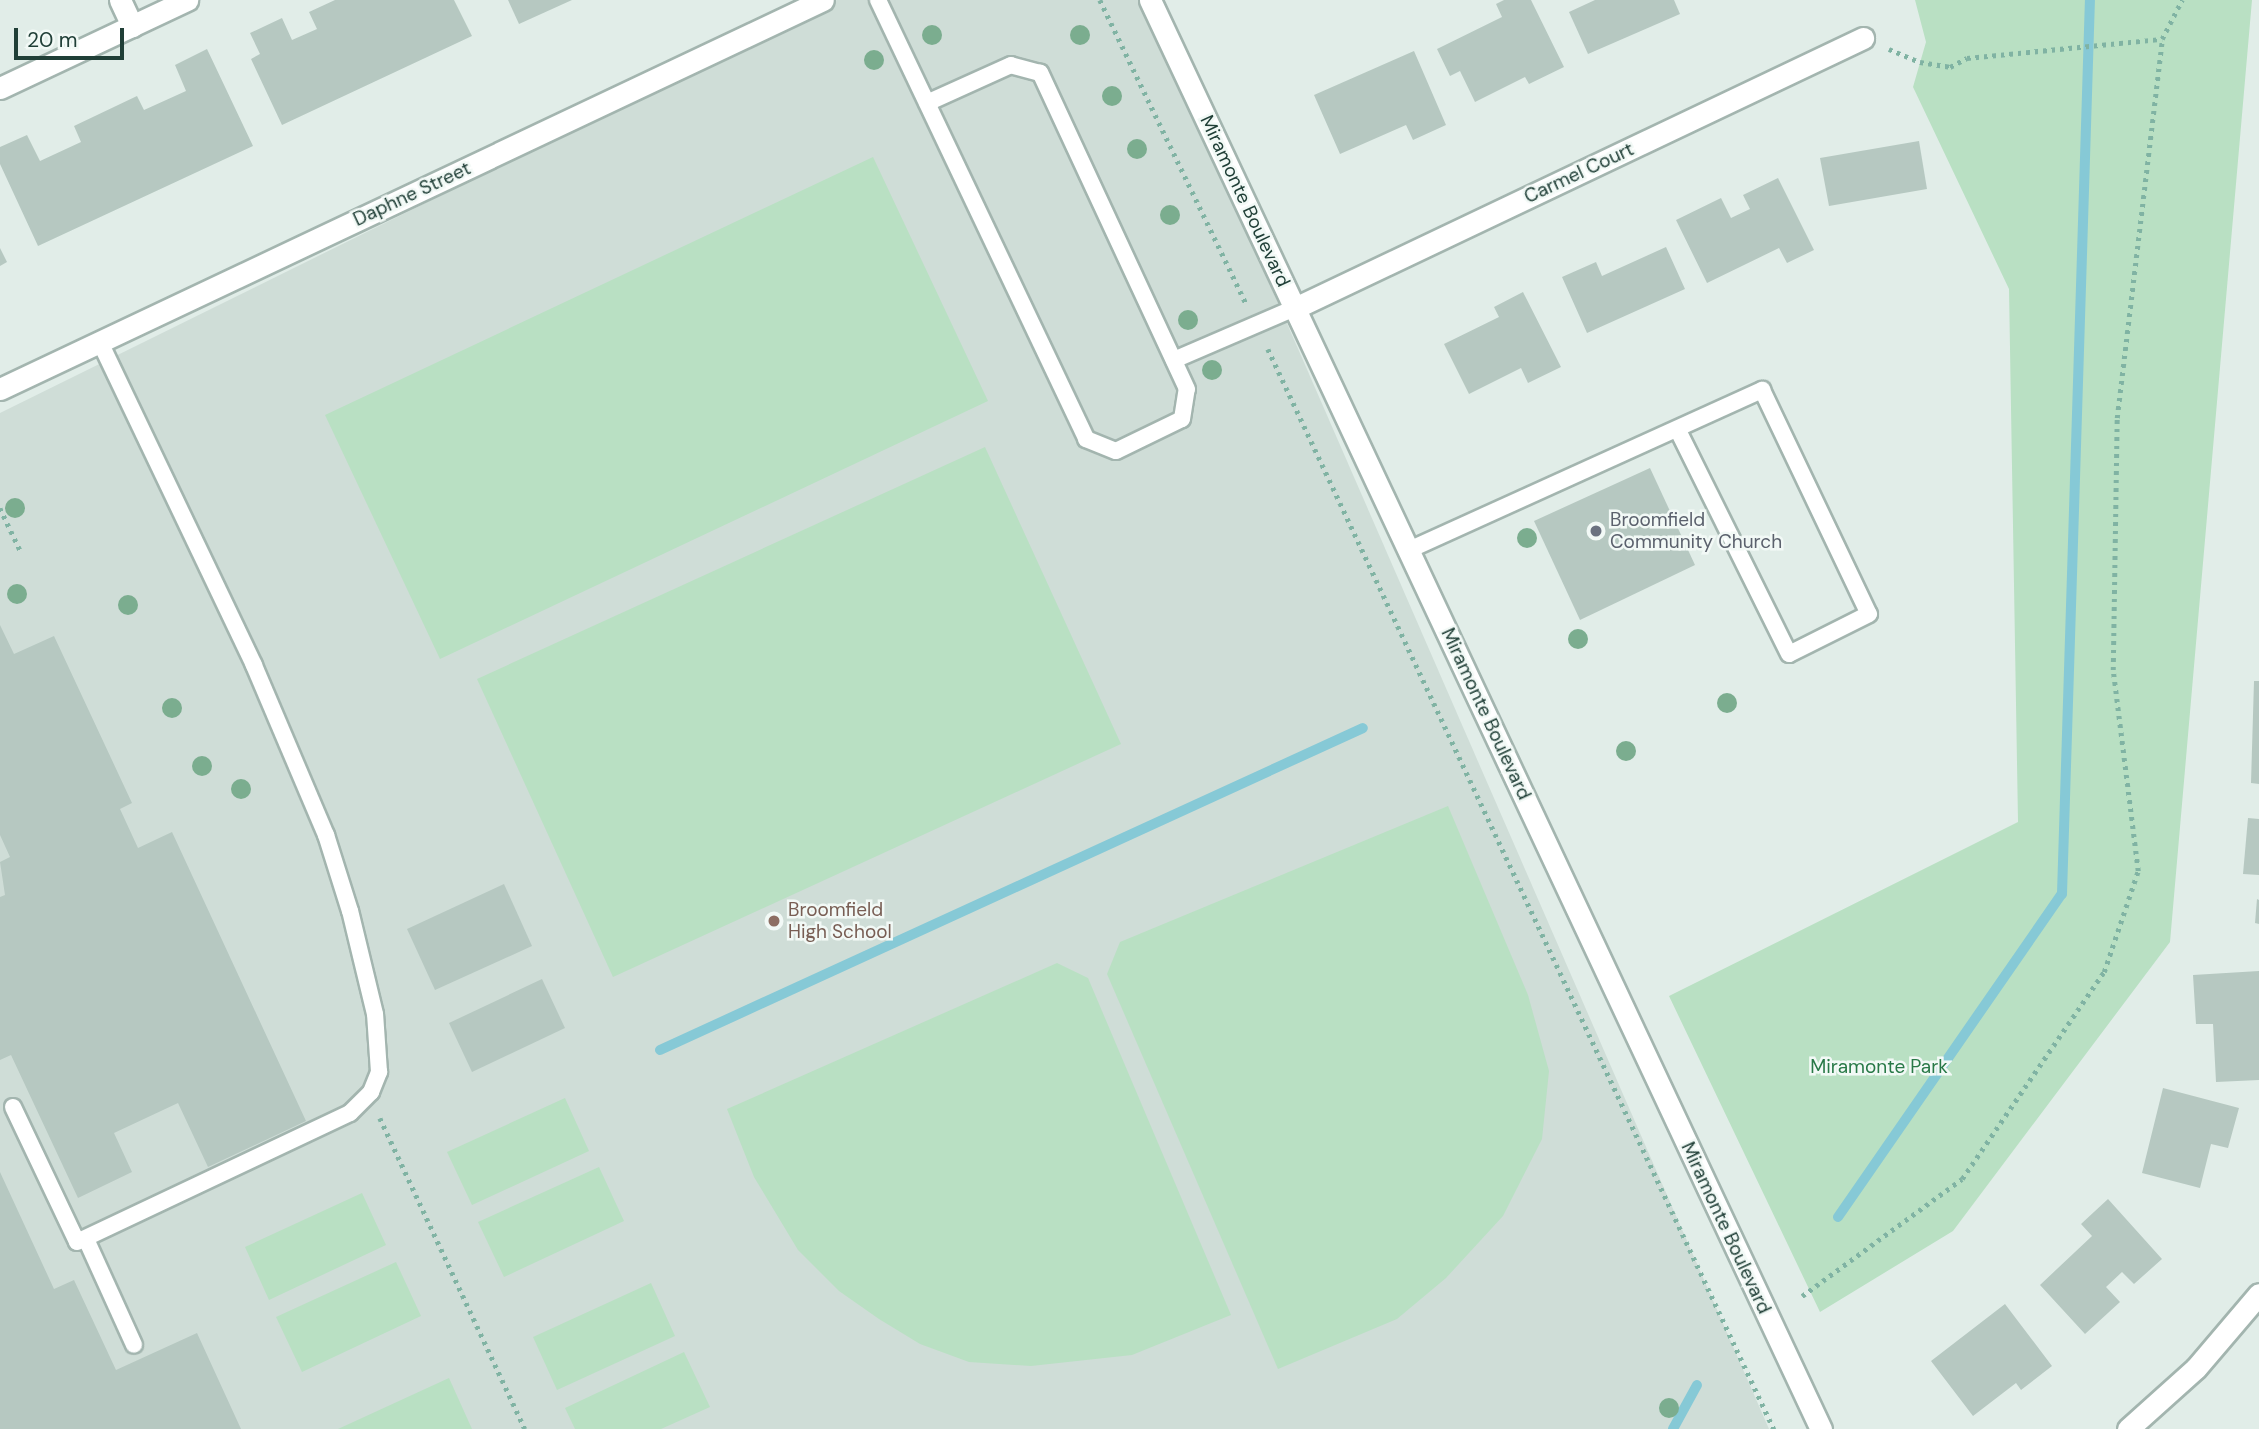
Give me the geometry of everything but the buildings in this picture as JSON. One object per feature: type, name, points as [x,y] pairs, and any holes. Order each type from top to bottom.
[{"type":"street","points":[[120,0],[132,26]]},
{"type":"street","points":[[0,88],[187,0]]},
{"type":"street","name":"Daphne Street","points":[[0,389],[823,0]]},
{"type":"street","name":"Miramonte Boulevard","points":[[1150,0],[1821,1429]]},
{"type":"street","name":"Carmel Court","points":[[1295,308],[1863,38]]},
{"type":"street","points":[[2129,1429],[2196,1368],[2259,1294]]},
{"type":"lane","points":[[878,0],[927,103],[1087,439],[1116,451],[1182,419],[1187,389],[1040,73],[1011,65],[927,103]]},
{"type":"lane","points":[[1174,360],[1295,308]]},
{"type":"lane","points":[[13,1107],[77,1242],[307,1137],[350,1113],[369,1095],[379,1072],[375,1014],[350,911],[326,835],[254,665],[100,342]]},
{"type":"lane","points":[[1409,550],[1762,390],[1869,614],[1789,654],[1678,430]]},
{"type":"lane","points":[[86,1238],[134,1345]]},
{"type":"path","points":[[1100,0],[1256,325],[1774,1429]]},
{"type":"path","points":[[1802,1296],[1962,1179],[2104,972],[2138,871],[2113,670],[2117,418],[2162,39],[2182,0]]},
{"type":"path","points":[[1863,38],[1920,62],[1950,67],[1967,58],[2162,39]]},
{"type":"path","points":[[0,508],[20,550]]},
{"type":"path","points":[[369,1095],[525,1429]]},
{"type":"shaded area","name":"Broomfield High School","points":[[837,0],[1146,0],[1769,1429],[0,1429],[0,413]]},
{"type":"green space","name":"Miramonte Park","points":[[1915,0],[2252,0],[2170,942],[1953,1231],[1820,1312],[1669,996],[2018,822],[2009,289],[1913,87],[1926,42]]},
{"type":"green space","points":[[873,157],[988,401],[440,659],[325,415]]},
{"type":"green space","points":[[985,447],[1121,744],[613,977],[477,679]]},
{"type":"green space","points":[[1448,806],[1528,995],[1549,1071],[1542,1139],[1503,1216],[1446,1278],[1397,1319],[1278,1369],[1107,974],[1120,942]]},
{"type":"green space","points":[[1057,963],[1088,978],[1231,1315],[1132,1355],[1031,1366],[969,1362],[920,1344],[879,1319],[839,1291],[798,1250],[754,1177],[727,1109]]},
{"type":"green space","points":[[565,1098],[589,1151],[472,1205],[447,1152]]},
{"type":"green space","points":[[599,1167],[624,1221],[504,1277],[478,1222]]},
{"type":"green space","points":[[362,1193],[386,1245],[269,1300],[245,1247]]},
{"type":"green space","points":[[396,1262],[421,1316],[302,1372],[276,1317]]},
{"type":"green space","points":[[651,1283],[675,1336],[557,1390],[533,1337]]},
{"type":"green space","points":[[684,1352],[710,1407],[661,1429],[575,1429],[565,1408]]},
{"type":"green space","points":[[449,1378],[472,1429],[338,1429]]},
{"type":"waterway","points":[[1838,1217],[2062,894],[2090,0]]},
{"type":"waterway","points":[[660,1050],[1363,728]]},
{"type":"waterway","points":[[1673,1429],[1697,1385]]},
{"type":"place","name":"Broomfield Community Church","points":[[1596,531]]},
{"type":"place","name":"Broomfield High School","points":[[774,921]]}]
